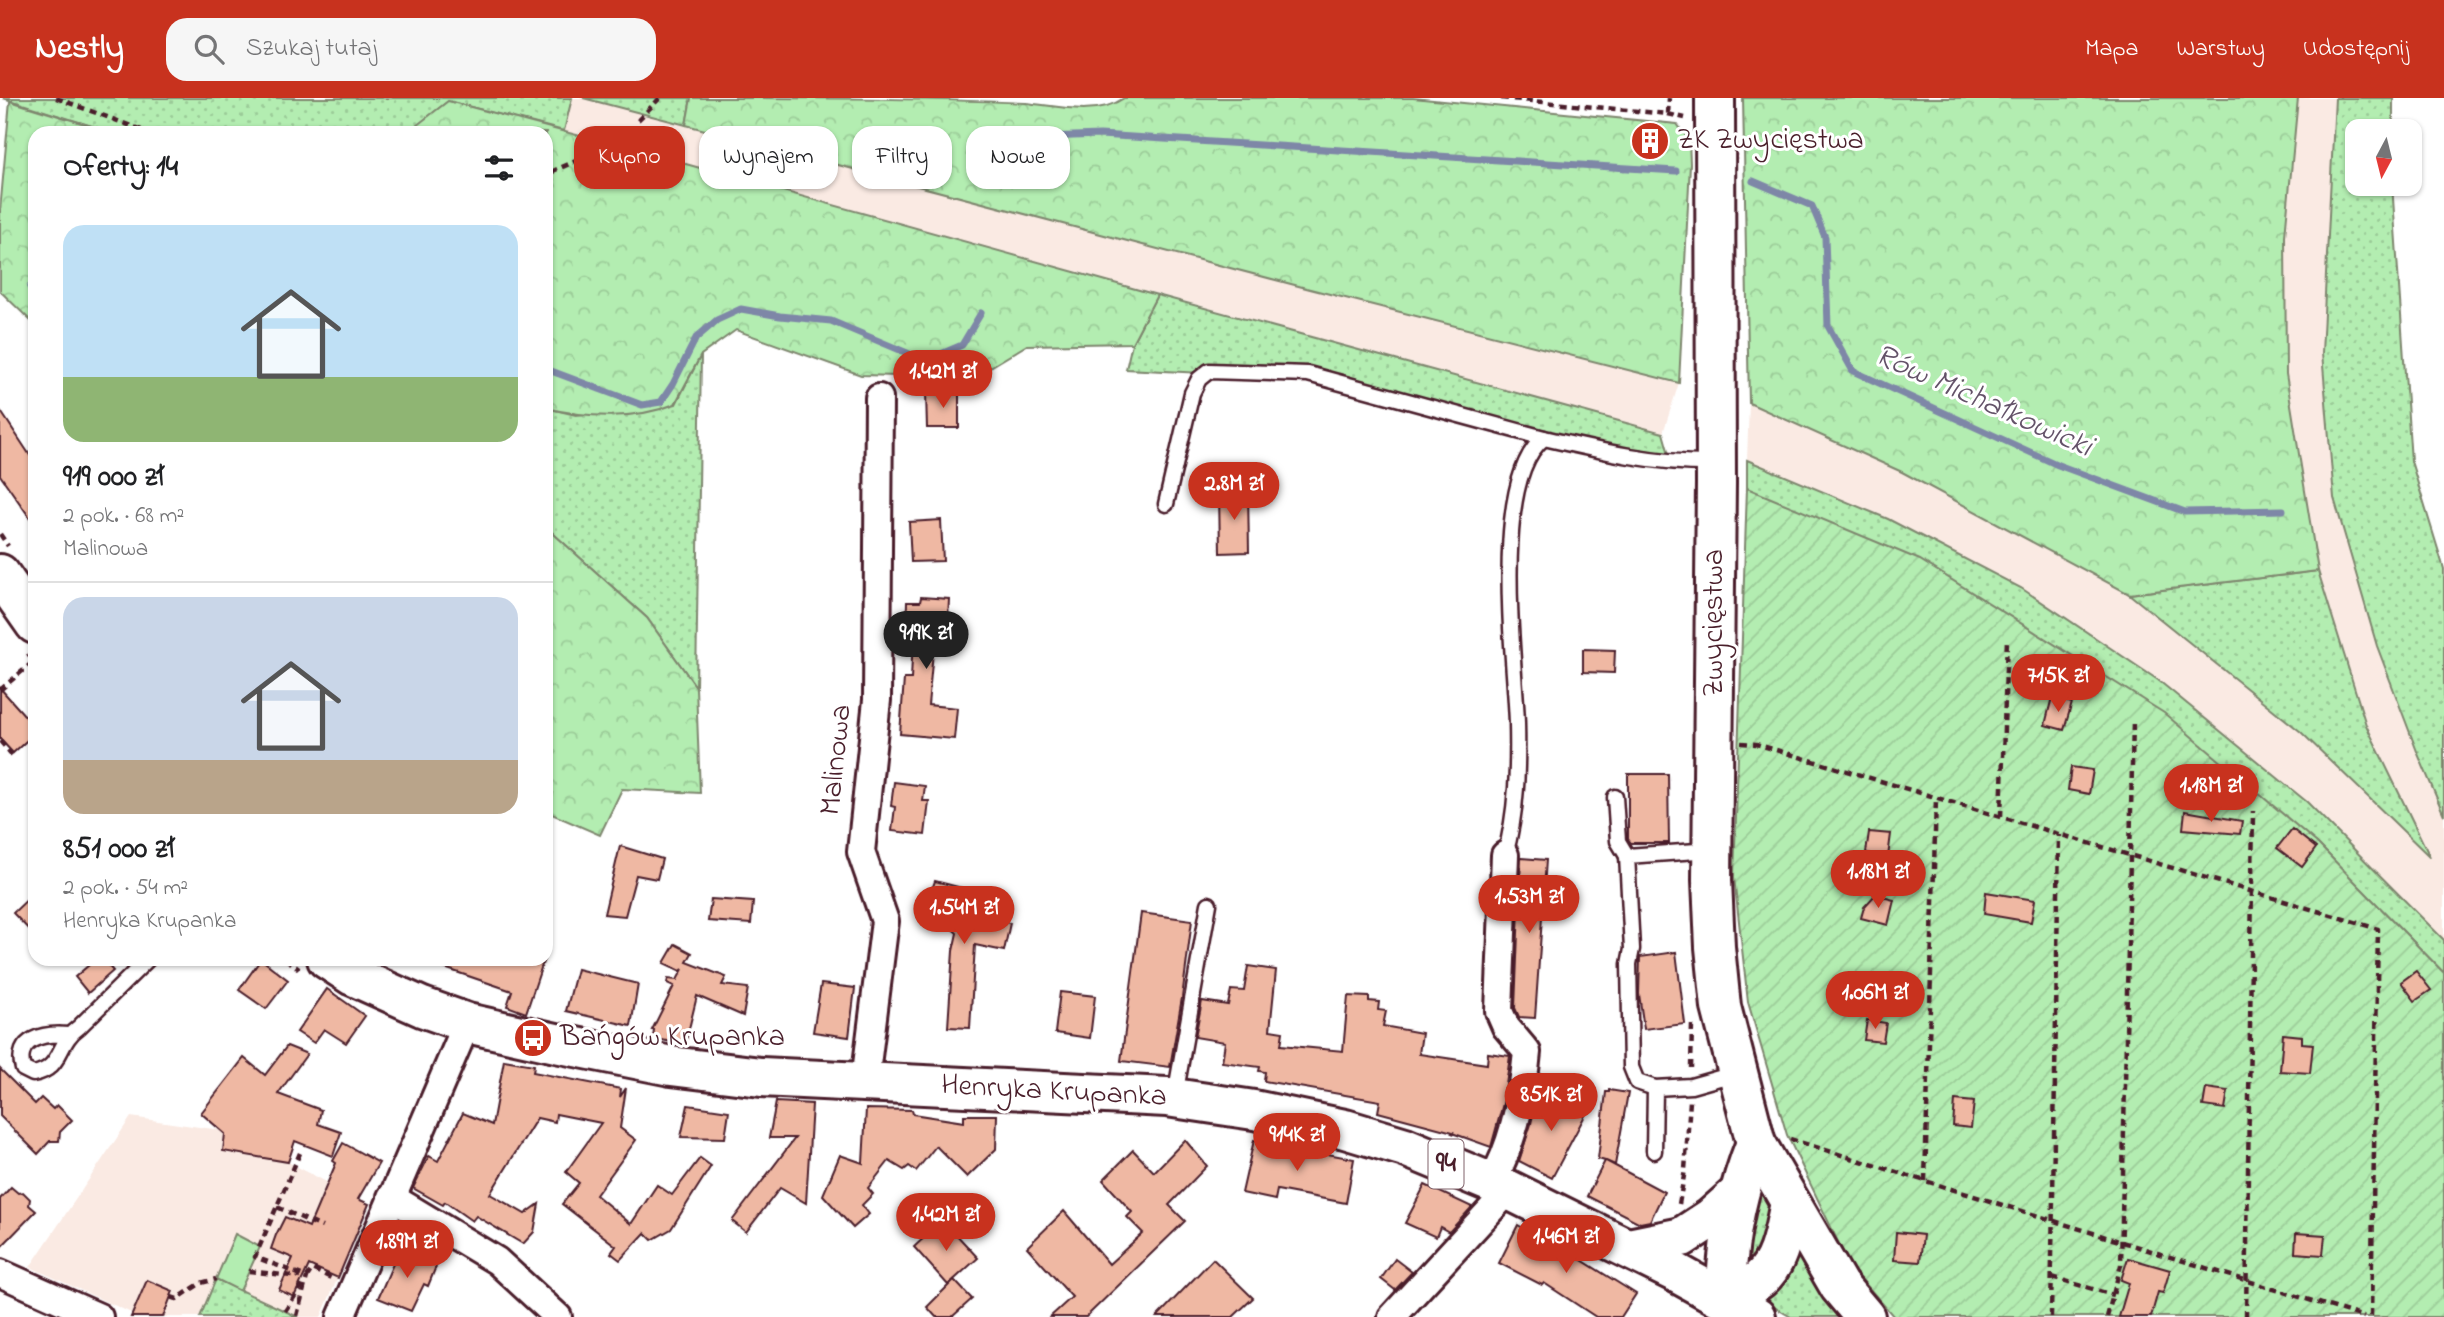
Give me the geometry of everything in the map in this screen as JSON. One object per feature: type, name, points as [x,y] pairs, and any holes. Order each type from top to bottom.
[{"type":"main road","name":"Zwycięstwa","points":[[1715,98],[1713,850],[1715,947],[1720,995],[1738,1073],[1769,1141],[1790,1203],[1839,1286],[1865,1317]]},
{"type":"main road","points":[[0,574],[28,614]]},
{"type":"main road","name":"Henryka Krupanka","points":[[338,966],[353,976],[422,1007],[467,1023],[671,1066],[761,1077],[1174,1098],[1254,1110],[1345,1129],[1405,1147],[1500,1187],[1628,1248],[1741,1308]]},
{"type":"main road","points":[[1628,1248],[1682,1237],[1711,1218],[1738,1194],[1769,1141]]},
{"type":"main road","points":[[1738,1194],[1727,1256],[1741,1308]]},
{"type":"main road","points":[[1741,1308],[1773,1263],[1790,1203]]},
{"type":"street","name":"Malinowa","points":[[865,1081],[885,921],[861,852],[877,700],[879,398]]},
{"type":"street","points":[[1392,1317],[1500,1187],[1527,1052],[1506,1027],[1499,1011],[1505,855]]},
{"type":"street","points":[[341,1317],[467,1023]]},
{"type":"street","points":[[391,1197],[497,1261],[558,1317]]},
{"type":"street","points":[[0,1273],[99,1317]]},
{"type":"lane","points":[[1166,503],[1192,393],[1199,379],[1209,371],[1308,374],[1544,439],[1638,459],[1716,463]]},
{"type":"lane","points":[[1505,855],[1516,796],[1517,749],[1510,527],[1524,465],[1533,447],[1544,439]]},
{"type":"lane","points":[[1615,797],[1618,841],[1627,856],[1632,949],[1629,964],[1631,1066],[1637,1082],[1655,1088],[1691,1086],[1738,1073]]},
{"type":"lane","points":[[1627,856],[1713,850]]},
{"type":"lane","points":[[1174,1098],[1209,904]]},
{"type":"lane","points":[[68,1035],[141,966]]},
{"type":"lane","points":[[1654,1152],[1655,1088]]},
{"type":"path","points":[[56,98],[131,126]]},
{"type":"path","points":[[638,120],[660,98]]},
{"type":"path","points":[[1501,98],[1668,114],[1669,98]]},
{"type":"path","points":[[553,171],[574,162]]},
{"type":"path","points":[[2001,817],[2007,638]]},
{"type":"path","points":[[0,690],[28,666]]},
{"type":"path","points":[[2107,1317],[2121,1265],[2133,720]]},
{"type":"path","points":[[0,741],[12,755]]},
{"type":"path","points":[[1735,743],[1756,744],[2378,929],[2371,1317]]},
{"type":"path","points":[[1925,1181],[1936,798]]},
{"type":"path","points":[[2246,1317],[2253,811]]},
{"type":"path","points":[[2051,1317],[2059,835]]},
{"type":"path","points":[[1769,1141],[1788,1139],[2364,1317]]},
{"type":"path","points":[[300,1153],[255,1257],[307,1278]]},
{"type":"path","points":[[277,1207],[322,1227]]},
{"type":"path","points":[[285,1311],[312,1268],[337,1280]]},
{"type":"path","points":[[249,1271],[307,1278]]},
{"type":"path","points":[[297,1317],[307,1278]]},
{"type":"path","points":[[2052,1278],[2113,1295]]},
{"type":"path","points":[[171,1297],[177,1299],[201,1283],[216,1279]]},
{"type":"shaded area","points":[[572,98],[583,98],[699,128],[699,168],[685,164],[685,126],[574,126],[574,134],[564,131]]},
{"type":"shaded area","points":[[2298,98],[2335,98],[2322,353],[2334,498],[2377,646],[2444,815],[2444,940],[2419,914],[2158,680],[2021,588],[1888,519],[1747,460],[1749,403],[1902,472],[2129,594],[2301,732],[2429,855],[2366,725],[2318,571],[2286,374],[2285,236]]},
{"type":"shaded area","points":[[838,165],[852,169],[852,189],[929,189],[1679,383],[1663,433],[775,189],[838,189]]},
{"type":"shaded area","points":[[131,1117],[295,1141],[288,1162],[369,1204],[321,1317],[140,1317],[30,1267]]},
{"type":"green space","points":[[3,98],[572,98],[564,131],[448,101],[417,126],[92,126]]},
{"type":"green space","points":[[583,98],[691,98],[686,125]]},
{"type":"green space","points":[[691,98],[942,100],[1026,103],[1089,109],[1113,104],[1124,98],[1413,98],[1677,124],[1689,140],[1690,164],[1679,383],[930,189],[952,189],[952,126],[852,126],[852,169],[838,165],[838,126],[699,126],[699,128],[686,125]]},
{"type":"green space","points":[[1743,98],[2298,98],[2285,236],[2286,374],[2318,571],[2129,594],[1902,472],[1749,403]]},
{"type":"green space","points":[[2335,98],[2393,98],[2393,119],[2345,119],[2345,196],[2393,196],[2411,461],[2444,569],[2444,815],[2377,646],[2334,498],[2322,353]]},
{"type":"green space","points":[[10,101],[91,126],[28,126],[28,318],[0,291],[0,211]]},
{"type":"green space","points":[[448,101],[543,126],[416,126]]},
{"type":"green space","points":[[553,129],[574,134],[574,189],[685,189],[685,164],[699,168],[699,189],[776,189],[1157,295],[1132,343],[1027,345],[972,378],[861,375],[736,330],[701,355],[675,404],[644,413],[595,415],[553,409]]},
{"type":"green space","points":[[1157,295],[1663,433],[1669,454],[1449,419],[1297,378],[1126,369],[1132,343]]},
{"type":"green space","points":[[701,355],[696,687],[647,618],[553,533],[553,410],[576,415],[676,404]]},
{"type":"green space","points":[[1747,460],[1888,519],[2021,588],[2158,680],[2307,802],[2444,940],[2444,973],[2317,843],[1747,488]]},
{"type":"green space","points":[[1747,488],[1920,560],[2164,713],[2317,843],[2444,973],[2444,1317],[1894,1317],[1849,1265],[1787,1135],[1748,1002],[1734,877]]},
{"type":"green space","points":[[553,533],[647,618],[696,687],[700,793],[622,789],[600,835],[553,815]]},
{"type":"green space","points":[[2318,571],[2366,725],[2430,857],[2301,732],[2129,594]]},
{"type":"green space","points":[[1758,1184],[1779,1218],[1747,1272],[1735,1267]]},
{"type":"green space","points":[[235,1234],[260,1247],[240,1291],[216,1279]]},
{"type":"green space","points":[[1796,1244],[1839,1317],[1791,1317],[1752,1294]]},
{"type":"green space","points":[[216,1279],[298,1317],[200,1317]]},
{"type":"building","points":[[926,392],[959,392],[959,428],[927,428]]},
{"type":"building","points":[[0,410],[28,452],[28,515],[0,475]]},
{"type":"building","points":[[1248,490],[1249,552],[1220,553],[1219,491]]},
{"type":"building","points":[[941,520],[943,561],[911,562],[909,522]]},
{"type":"building","points":[[921,597],[949,599],[947,640],[944,640],[944,653],[933,652],[928,705],[957,708],[954,739],[900,734],[904,679],[911,679],[913,637],[906,637],[907,602],[920,602]]},
{"type":"building","points":[[1583,649],[1615,650],[1614,673],[1583,672]]},
{"type":"building","points":[[0,688],[28,719],[28,739],[13,753],[0,739]]},
{"type":"building","points":[[2052,697],[2072,703],[2064,730],[2045,725]]},
{"type":"building","points":[[2071,767],[2093,770],[2089,794],[2068,790]]},
{"type":"building","points":[[1628,774],[1668,774],[1669,843],[1631,843],[1628,839]]},
{"type":"building","points":[[894,782],[925,786],[923,801],[929,801],[925,835],[892,831]]},
{"type":"building","points":[[2185,811],[2242,821],[2240,834],[2183,829]]},
{"type":"building","points":[[2292,829],[2316,848],[2302,867],[2277,848]]},
{"type":"building","points":[[1869,832],[1891,834],[1888,857],[1866,853]]},
{"type":"building","points":[[620,846],[662,859],[657,879],[636,875],[625,916],[604,914]]},
{"type":"building","points":[[1521,858],[1546,860],[1535,1018],[1519,1017],[1515,1008]]},
{"type":"building","points":[[935,881],[966,889],[961,914],[1010,923],[1004,951],[975,945],[970,1028],[948,1027],[953,951],[957,933],[926,906]]},
{"type":"building","points":[[1986,892],[2035,900],[2031,922],[1984,914]]},
{"type":"building","points":[[1875,895],[1894,900],[1888,925],[1861,918],[1864,907]]},
{"type":"building","points":[[28,899],[28,929],[13,913]]},
{"type":"building","points":[[711,899],[753,902],[751,924],[708,921]]},
{"type":"building","points":[[1141,913],[1192,920],[1170,1067],[1121,1061]]},
{"type":"building","points":[[675,944],[692,953],[687,962],[726,977],[722,985],[748,988],[743,1016],[697,996],[685,1045],[653,1038],[652,1030],[674,986],[667,983],[668,979],[677,980],[683,969],[681,971],[664,963]]},
{"type":"building","points":[[1676,952],[1685,1024],[1644,1029],[1639,994],[1640,957]]},
{"type":"building","points":[[88,966],[109,966],[113,971],[88,993],[75,977]]},
{"type":"building","points":[[256,966],[270,966],[288,980],[266,1009],[239,990]]},
{"type":"building","points":[[439,966],[542,966],[526,1013],[507,1006],[512,991]]},
{"type":"building","points":[[1248,966],[1276,970],[1270,1030],[1283,1032],[1281,1045],[1343,1051],[1348,996],[1369,997],[1369,1001],[1379,1002],[1378,1010],[1386,1011],[1383,1026],[1422,1033],[1419,1054],[1487,1064],[1488,1053],[1510,1056],[1504,1100],[1491,1147],[1453,1132],[1378,1112],[1380,1101],[1264,1081],[1265,1072],[1259,1071],[1260,1067],[1222,1062],[1225,1042],[1195,1037],[1202,1001],[1228,1005],[1231,990],[1244,991]]},
{"type":"building","points":[[577,969],[638,984],[631,1026],[566,1011]]},
{"type":"building","points":[[2416,971],[2431,990],[2415,1001],[2401,982]]},
{"type":"building","points":[[821,984],[855,988],[849,1037],[813,1032]]},
{"type":"building","points":[[327,989],[365,1016],[346,1043],[324,1029],[314,1043],[297,1032]]},
{"type":"building","points":[[1060,992],[1095,996],[1090,1038],[1055,1033]]},
{"type":"building","points":[[1867,1020],[1886,1023],[1883,1042],[1864,1040]]},
{"type":"building","points":[[2283,1034],[2302,1036],[2302,1043],[2313,1044],[2310,1073],[2280,1071]]},
{"type":"building","points":[[287,1046],[307,1054],[278,1094],[321,1110],[318,1124],[341,1132],[333,1156],[295,1141],[288,1162],[223,1151],[225,1134],[201,1113],[244,1058],[265,1075]]},
{"type":"building","points":[[504,1060],[534,1065],[533,1072],[621,1089],[620,1097],[626,1088],[620,1128],[636,1140],[596,1195],[631,1224],[657,1185],[672,1195],[700,1158],[711,1166],[671,1229],[652,1240],[645,1233],[620,1260],[611,1253],[616,1246],[562,1204],[579,1183],[566,1172],[601,1123],[556,1114],[555,1122],[537,1118],[490,1194],[525,1214],[539,1204],[534,1232],[523,1244],[476,1216],[472,1221],[445,1202],[443,1205],[413,1188],[429,1156],[438,1161],[463,1113],[492,1125]]},
{"type":"building","points":[[0,1069],[35,1104],[41,1098],[53,1109],[57,1105],[72,1120],[60,1132],[59,1141],[50,1141],[38,1154],[0,1116]]},
{"type":"building","points":[[2206,1088],[2228,1091],[2225,1109],[2203,1106]]},
{"type":"building","points":[[1609,1090],[1628,1093],[1615,1165],[1606,1161],[1664,1192],[1650,1221],[1640,1223],[1587,1196],[1605,1161],[1598,1159],[1606,1092]]},
{"type":"building","points":[[1537,1095],[1590,1106],[1552,1178],[1519,1161]]},
{"type":"building","points":[[1955,1100],[1974,1102],[1971,1128],[1953,1126]]},
{"type":"building","points":[[776,1102],[812,1104],[806,1203],[780,1188],[746,1232],[732,1221],[795,1138],[769,1138]]},
{"type":"building","points":[[688,1105],[729,1111],[725,1138],[681,1137]]},
{"type":"building","points":[[866,1109],[912,1110],[913,1114],[964,1122],[964,1115],[997,1115],[996,1149],[967,1177],[936,1146],[916,1171],[909,1166],[904,1170],[889,1161],[868,1188],[873,1194],[862,1205],[869,1214],[853,1228],[823,1195],[840,1155],[863,1163]]},
{"type":"building","points":[[1185,1140],[1207,1166],[1169,1205],[1185,1221],[1086,1317],[1050,1317],[1072,1297],[1027,1247],[1064,1211],[1109,1264],[1143,1233],[1127,1217],[1132,1212],[1103,1180],[1133,1150],[1154,1172]]},
{"type":"building","points":[[1254,1140],[1354,1159],[1346,1203],[1277,1190],[1275,1200],[1242,1193]]},
{"type":"building","points":[[343,1143],[379,1163],[358,1199],[369,1204],[338,1278],[309,1265],[294,1297],[279,1290],[293,1258],[271,1249],[285,1217],[309,1227],[336,1163],[333,1161]]},
{"type":"building","points":[[1425,1185],[1472,1207],[1449,1232],[1440,1227],[1436,1237],[1405,1223]]},
{"type":"building","points":[[11,1187],[18,1193],[23,1192],[30,1199],[29,1205],[36,1211],[0,1248],[0,1199]]},
{"type":"building","points":[[943,1220],[978,1258],[948,1285],[914,1247]]},
{"type":"building","points":[[1518,1225],[1571,1256],[1572,1254],[1636,1294],[1621,1317],[1596,1317],[1544,1283],[1542,1285],[1499,1263]]},
{"type":"building","points":[[1896,1232],[1923,1235],[1920,1262],[1894,1260]]},
{"type":"building","points":[[2296,1233],[2325,1235],[2323,1255],[2295,1253]]},
{"type":"building","points":[[400,1248],[437,1264],[428,1286],[424,1284],[411,1311],[378,1298]]},
{"type":"building","points":[[2128,1258],[2170,1270],[2163,1293],[2158,1292],[2151,1317],[2119,1317],[2129,1283],[2121,1280]]},
{"type":"building","points":[[1213,1259],[1253,1298],[1233,1317],[1157,1317]]},
{"type":"building","points":[[1395,1259],[1412,1272],[1395,1290],[1381,1279]]},
{"type":"building","points":[[147,1280],[173,1291],[163,1317],[131,1317]]},
{"type":"building","points":[[954,1280],[972,1299],[952,1317],[936,1317],[927,1307]]},
{"type":"waterway","name":"Rów Michałkowicki","points":[[1070,136],[1100,135],[1676,171]]},
{"type":"waterway","name":"Rów Michałkowicki","points":[[1753,181],[1812,206],[1825,237],[1828,326],[1853,371],[2058,465],[2185,512],[2283,510]]},
{"type":"waterway","name":"Rów Michałkowicki","points":[[553,372],[642,405],[661,402],[696,338],[717,320],[741,309],[831,321],[912,355],[941,354],[962,345],[981,313]]},
{"type":"place","name":"ZK Zwycięstwa","points":[[1650,141]]},
{"type":"place","name":"Bańgów Krupanka","points":[[533,1038]]}]
